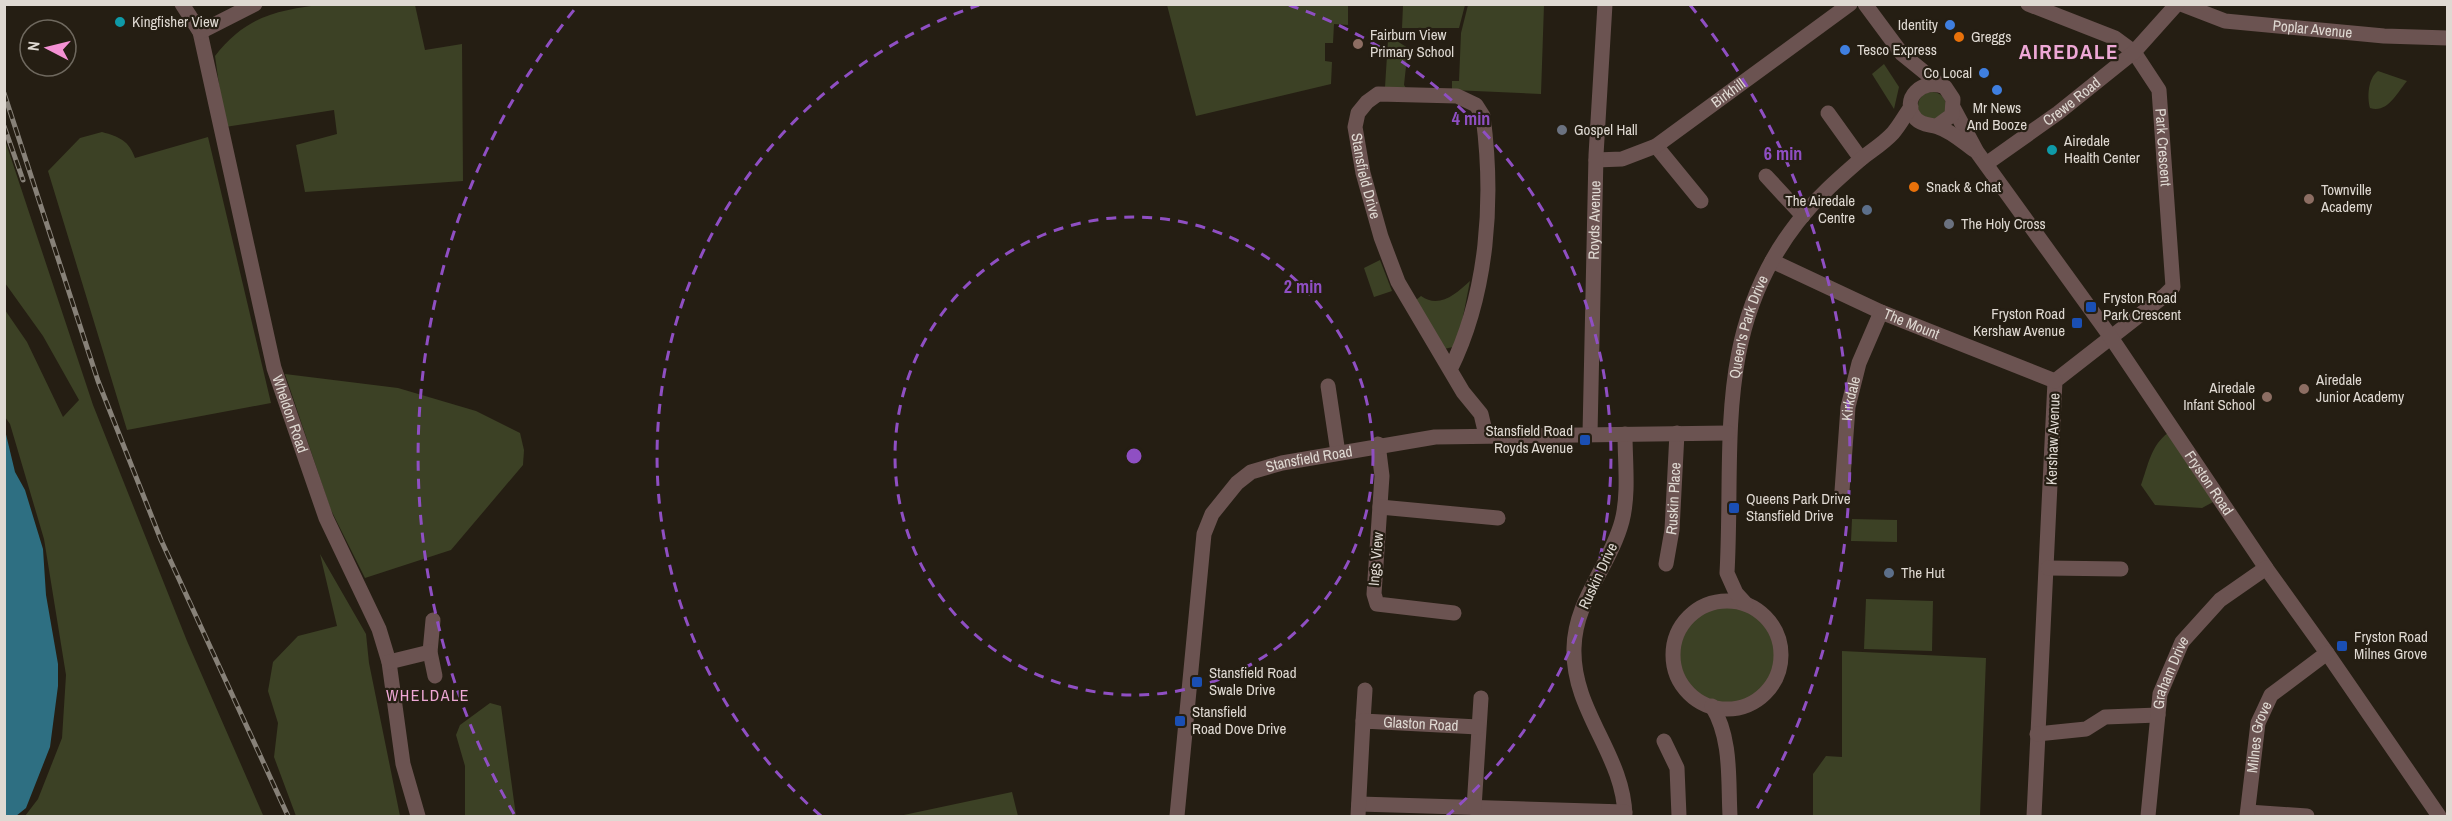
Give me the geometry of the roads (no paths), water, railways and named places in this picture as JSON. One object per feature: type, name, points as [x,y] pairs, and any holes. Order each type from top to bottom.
[{"type":"street","name":"Wheldon Road","points":[[182,4],[200,32],[274,368],[326,518],[379,629],[389,662],[403,764],[418,816]]},
{"type":"street","points":[[200,32],[255,4]]},
{"type":"street","name":"Royds Avenue","points":[[1590,434],[1596,160],[1605,4]]},
{"type":"street","name":"Birkhill","points":[[1596,160],[1622,159],[1656,146],[1850,4]]},
{"type":"street","name":"Fryston Road","points":[[1865,4],[1902,54],[1951,92],[1954,109],[1982,158],[2110,336],[2266,568],[2439,816]]},
{"type":"street","name":"Park Crescent","points":[[2028,4],[2115,38],[2134,52],[2159,90],[2173,287],[2110,336]]},
{"type":"street","name":"Crewe Road","points":[[1982,158],[2058,113],[2134,52],[2179,4]]},
{"type":"street","name":"Poplar Avenue","points":[[2179,4],[2225,21],[2384,36],[2448,38]]},
{"type":"street","name":"Fryston Road","points":[[1902,54],[1916,119],[1982,158]]},
{"type":"street","points":[[1912,100],[1926,84],[1939,84]]},
{"type":"street","name":"Stansfield Drive","points":[[1450,370],[1464,341],[1482,275],[1487,198],[1483,116],[1476,105],[1457,96],[1378,94],[1358,113],[1355,127],[1363,172],[1381,237],[1398,282],[1450,370],[1481,414],[1486,435]]},
{"type":"street","name":"Queen's Park Drive","points":[[1712,706],[1698,700],[1681,683],[1673,661],[1673,649],[1684,622],[1696,610],[1712,602],[1727,573],[1728,433],[1734,371],[1746,320],[1772,261],[1803,216],[1824,190],[1893,133],[1912,100]]},
{"type":"street","points":[[1929,125],[1947,121],[1954,109]]},
{"type":"street","points":[[1828,113],[1861,159]]},
{"type":"street","name":"Queen's Park Drive","points":[[1893,133],[1929,125]]},
{"type":"street","points":[[1656,146],[1701,201]]},
{"type":"street","points":[[1766,176],[1803,216]]},
{"type":"street","name":"The Mount","points":[[1772,261],[1881,312],[2055,381]]},
{"type":"street","name":"Kirkdale","points":[[1842,490],[1848,406],[1859,363],[1881,312]]},
{"type":"street","name":"Kershaw Avenue","points":[[2034,816],[2048,568],[2055,381],[2110,336]]},
{"type":"street","points":[[1328,386],[1338,453]]},
{"type":"street","name":"Ruskin Place","points":[[1666,564],[1672,530],[1677,433]]},
{"type":"street","name":"Stansfield Road","points":[[1177,816],[1204,534],[1212,514],[1226,494],[1251,472],[1282,463],[1378,444],[1435,437],[1728,433]]},
{"type":"street","name":"Ruskin Drive","points":[[1625,434],[1623,520],[1582,607],[1574,648],[1580,695],[1620,776],[1625,814]]},
{"type":"street","name":"Ings View","points":[[1378,444],[1382,476],[1374,594],[1377,604],[1454,613]]},
{"type":"street","points":[[1380,507],[1498,518]]},
{"type":"street","points":[[2048,568],[2121,569]]},
{"type":"street","name":"Graham Drive","points":[[2148,816],[2160,694],[2182,642],[2220,600],[2266,568]]},
{"type":"street","points":[[1727,573],[1733,587],[1746,604]]},
{"type":"street","points":[[1712,602],[1729,600],[1746,604],[1761,613],[1773,626],[1780,642],[1781,659],[1777,676],[1768,690],[1754,701],[1741,707],[1712,706],[1726,742],[1730,816]]},
{"type":"street","points":[[433,620],[430,652],[435,676]]},
{"type":"street","points":[[389,662],[430,652]]},
{"type":"street","name":"Milnes Grove","points":[[2247,814],[2258,723],[2271,695],[2327,653]]},
{"type":"street","name":"Glaston Road","points":[[1358,810],[1365,690]]},
{"type":"street","name":"Glaston Road","points":[[1474,808],[1481,698]]},
{"type":"street","points":[[1726,742],[1741,707]]},
{"type":"street","points":[[2037,734],[2086,729],[2105,717],[2157,715]]},
{"type":"street","name":"Glaston Road","points":[[1363,721],[1478,727]]},
{"type":"street","points":[[1664,741],[1677,768],[1679,816]]},
{"type":"street","points":[[1358,810],[1427,812],[1474,808],[1625,814]]},
{"type":"street","points":[[2247,814],[2307,816]]},
{"type":"water","points":[[4,426],[15,472],[25,490],[43,549],[46,595],[58,664],[58,686],[50,747],[26,808],[16,816],[4,816]]},
{"type":"railway","points":[[4,93],[98,381],[161,540],[288,816]]},
{"type":"railway","points":[[4,126],[23,180]]},
{"type":"place","name":"Kingfisher View","points":[[120,22]]},
{"type":"place","name":"Identity","points":[[1950,25]]},
{"type":"place","name":"Greggs","points":[[1959,37]]},
{"type":"place","name":"Fairburn View Primary School","points":[[1358,44]]},
{"type":"place","name":"Tesco Express","points":[[1845,50]]},
{"type":"place","name":"Co Local","points":[[1984,73]]},
{"type":"place","name":"Mr News And Booze","points":[[1997,90]]},
{"type":"place","name":"Gospel Hall","points":[[1562,130]]},
{"type":"place","name":"Airedale Health Center","points":[[2052,150]]},
{"type":"place","name":"Snack & Chat","points":[[1914,187]]},
{"type":"place","name":"Townville Academy","points":[[2309,199]]},
{"type":"place","name":"The Airedale Centre","points":[[1867,210]]},
{"type":"place","name":"The Holy Cross","points":[[1949,224]]},
{"type":"place","name":"Fryston Road Park Crescent","points":[[2091,307]]},
{"type":"place","name":"Fryston Road Kershaw Avenue","points":[[2077,323]]},
{"type":"place","name":"Airedale Junior Academy","points":[[2304,389]]},
{"type":"place","name":"Airedale Infant School","points":[[2267,397]]},
{"type":"place","name":"Stansfield Road Royds Avenue","points":[[1585,440]]},
{"type":"place","name":"Queens Park Drive Stansfield Drive","points":[[1734,508]]},
{"type":"place","name":"The Hut","points":[[1889,573]]},
{"type":"place","name":"Fryston Road Milnes Grove","points":[[2342,646]]},
{"type":"place","name":"Stansfield Road Swale Drive","points":[[1197,682]]},
{"type":"place","name":"Stansfield Road Dove Drive","points":[[1180,721]]},
{"type":"district","name":"AIREDALE","points":[[2069,52]]},
{"type":"district","name":"WHELDALE","points":[[428,695]]}]
